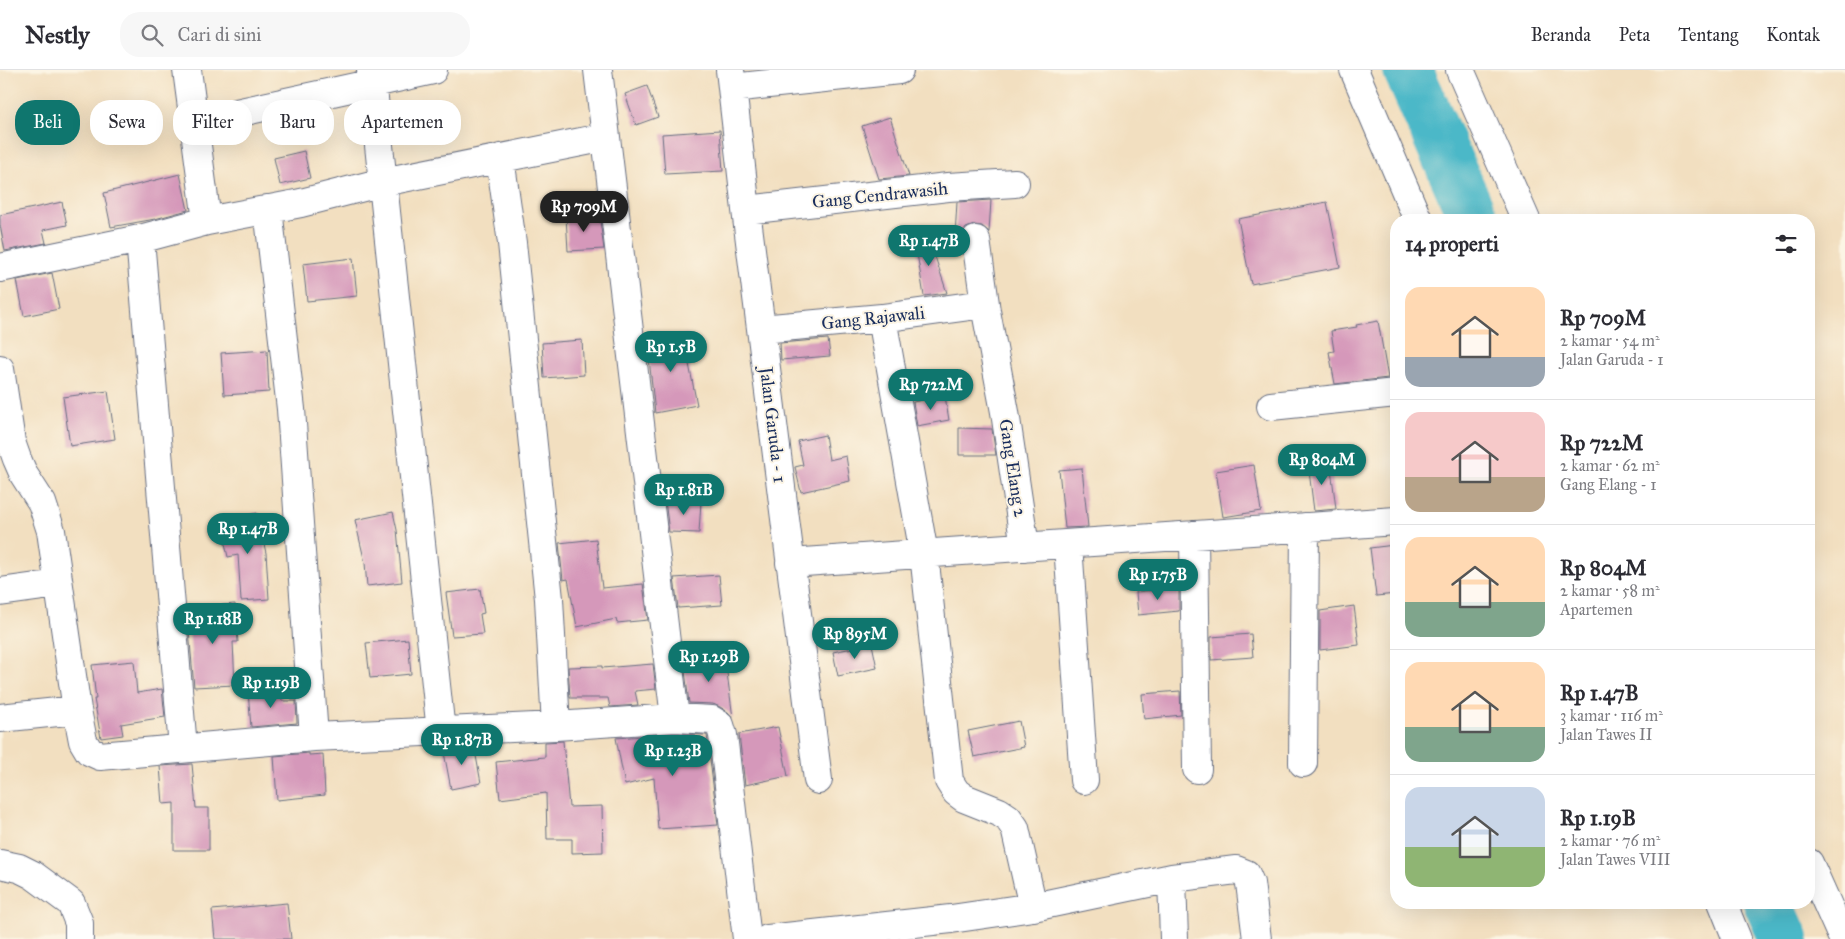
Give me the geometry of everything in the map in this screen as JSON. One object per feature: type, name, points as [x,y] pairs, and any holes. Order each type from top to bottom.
[{"type":"street","points":[[187,70],[192,100]]},
{"type":"street","points":[[252,107],[372,76],[434,70]]},
{"type":"street","points":[[598,70],[675,718]]},
{"type":"street","points":[[731,79],[898,70]]},
{"type":"street","points":[[1354,70],[1415,214]]},
{"type":"street","points":[[1460,70],[1523,214]]},
{"type":"street","points":[[372,76],[441,732]]},
{"type":"street","name":"Jalan Garuda - 1","points":[[731,79],[818,780]]},
{"type":"street","points":[[0,268],[140,239],[207,221],[301,203],[383,182],[606,137]]},
{"type":"street","points":[[198,145],[207,221]]},
{"type":"street","points":[[500,158],[512,243],[548,589],[556,726]]},
{"type":"street","name":"Gang Cendrawasih","points":[[746,210],[948,186],[1015,183]]},
{"type":"street","points":[[268,209],[290,409],[314,737]]},
{"type":"street","points":[[140,239],[183,748]]},
{"type":"street","name":"Gang Elang 2","points":[[976,240],[985,304],[1005,412],[1025,547]]},
{"type":"street","name":"Gang Rajawali","points":[[761,330],[882,318],[985,304]]},
{"type":"street","points":[[882,318],[924,554],[949,781],[956,792],[964,798],[999,812],[1008,818],[1015,828],[1033,907]]},
{"type":"street","points":[[0,369],[11,442],[8,460],[24,475],[42,503],[48,518],[76,710],[83,742],[89,750],[100,756],[314,737],[556,726],[675,718],[712,720],[720,725],[723,735],[746,939]]},
{"type":"street","points":[[1271,406],[1390,395]]},
{"type":"street","points":[[790,563],[1390,521]]},
{"type":"street","points":[[1304,763],[1305,528]]},
{"type":"street","points":[[1194,536],[1197,769]]},
{"type":"street","points":[[1068,544],[1084,780]]},
{"type":"street","points":[[0,592],[58,584]]},
{"type":"street","points":[[0,718],[76,710]]},
{"type":"street","points":[[0,864],[19,868],[33,875],[71,902],[79,922],[79,939]]},
{"type":"street","points":[[768,939],[951,919],[1033,907],[1172,878],[1236,870],[1246,874],[1250,883],[1257,939]]},
{"type":"street","points":[[1815,876],[1843,939]]},
{"type":"street","points":[[1172,878],[1174,939]]},
{"type":"street","points":[[1725,909],[1737,939]]},
{"type":"building","points":[[647,86],[658,117],[636,125],[625,94]]},
{"type":"building","points":[[890,117],[909,176],[879,179],[862,126]]},
{"type":"building","points":[[720,130],[723,171],[665,174],[662,134]]},
{"type":"building","points":[[304,151],[310,178],[280,185],[274,158]]},
{"type":"building","points":[[180,174],[188,210],[155,219],[111,227],[104,193]]},
{"type":"building","points":[[991,200],[989,232],[982,226],[974,225],[966,228],[961,236],[955,236],[957,202]]},
{"type":"building","points":[[62,202],[67,225],[43,230],[46,243],[5,251],[0,215]]},
{"type":"building","points":[[1327,202],[1340,267],[1251,284],[1238,219]]},
{"type":"building","points":[[599,214],[604,249],[568,251],[566,216]]},
{"type":"building","points":[[927,232],[947,293],[924,296],[914,235]]},
{"type":"building","points":[[353,258],[357,296],[307,301],[303,264]]},
{"type":"building","points":[[52,273],[59,309],[24,316],[17,280]]},
{"type":"building","points":[[1378,321],[1388,378],[1335,384],[1329,352],[1334,351],[1331,331]]},
{"type":"building","points":[[688,334],[692,364],[689,364],[697,405],[655,413],[647,340]]},
{"type":"building","points":[[828,339],[830,356],[781,360],[780,343]]},
{"type":"building","points":[[582,340],[584,375],[544,378],[542,343]]},
{"type":"building","points":[[267,350],[269,392],[224,395],[221,353]]},
{"type":"building","points":[[108,391],[115,439],[70,446],[63,397]]},
{"type":"building","points":[[945,396],[949,420],[917,426],[913,402]]},
{"type":"building","points":[[959,428],[992,429],[996,455],[959,455]]},
{"type":"building","points":[[825,435],[829,460],[846,456],[850,481],[801,492],[795,467],[803,465],[798,441]]},
{"type":"building","points":[[1330,460],[1336,509],[1314,511],[1308,463]]},
{"type":"building","points":[[1254,465],[1261,511],[1223,517],[1216,471]]},
{"type":"building","points":[[1082,468],[1088,527],[1065,528],[1059,470]]},
{"type":"building","points":[[665,500],[701,501],[699,533],[669,532]]},
{"type":"building","points":[[393,512],[397,530],[402,582],[367,586],[365,563],[355,520]]},
{"type":"building","points":[[257,513],[266,553],[269,599],[241,601],[238,555],[228,557],[220,521]]},
{"type":"building","points":[[596,539],[602,588],[643,584],[648,620],[617,623],[616,619],[577,627],[568,579],[563,580],[559,543]]},
{"type":"building","points":[[1390,546],[1390,595],[1376,596],[1370,548]]},
{"type":"building","points":[[719,575],[722,605],[678,608],[674,578]]},
{"type":"building","points":[[1179,588],[1179,611],[1138,615],[1136,592]]},
{"type":"building","points":[[480,589],[484,613],[480,614],[483,634],[452,636],[446,593]]},
{"type":"building","points":[[235,604],[238,642],[233,642],[235,685],[194,687],[187,608]]},
{"type":"building","points":[[1354,606],[1359,645],[1320,650],[1320,611]]},
{"type":"building","points":[[1251,634],[1253,657],[1211,660],[1211,637]]},
{"type":"building","points":[[408,639],[411,674],[370,678],[366,643]]},
{"type":"building","points":[[872,644],[877,668],[838,676],[833,652]]},
{"type":"building","points":[[725,658],[733,718],[728,712],[713,704],[689,703],[684,663]]},
{"type":"building","points":[[134,661],[137,693],[162,689],[165,717],[121,724],[123,735],[101,738],[94,699],[96,699],[92,665]]},
{"type":"building","points":[[653,664],[656,689],[635,691],[638,705],[610,707],[608,698],[570,698],[568,667],[602,666],[602,668]]},
{"type":"building","points":[[280,688],[282,701],[296,701],[297,723],[251,727],[248,691]]},
{"type":"building","points":[[1180,691],[1181,715],[1144,719],[1142,694]]},
{"type":"building","points":[[1019,721],[1024,747],[974,757],[968,731]]},
{"type":"building","points":[[778,727],[788,776],[745,785],[739,734]]},
{"type":"building","points":[[675,734],[707,735],[718,825],[658,829],[654,778],[625,785],[616,738]]},
{"type":"building","points":[[563,741],[569,807],[602,806],[603,852],[572,853],[572,839],[547,839],[546,793],[500,799],[496,762],[545,757],[545,742]]},
{"type":"building","points":[[474,745],[481,783],[451,789],[443,747]]},
{"type":"building","points":[[309,753],[309,755],[323,754],[325,795],[277,800],[274,756]]},
{"type":"building","points":[[192,764],[196,808],[209,808],[209,850],[174,850],[174,803],[163,804],[160,766]]},
{"type":"building","points":[[287,903],[291,939],[215,939],[212,910]]},
{"type":"waterway","points":[[1408,70],[1471,214]]},
{"type":"waterway","points":[[1771,909],[1784,939]]}]
